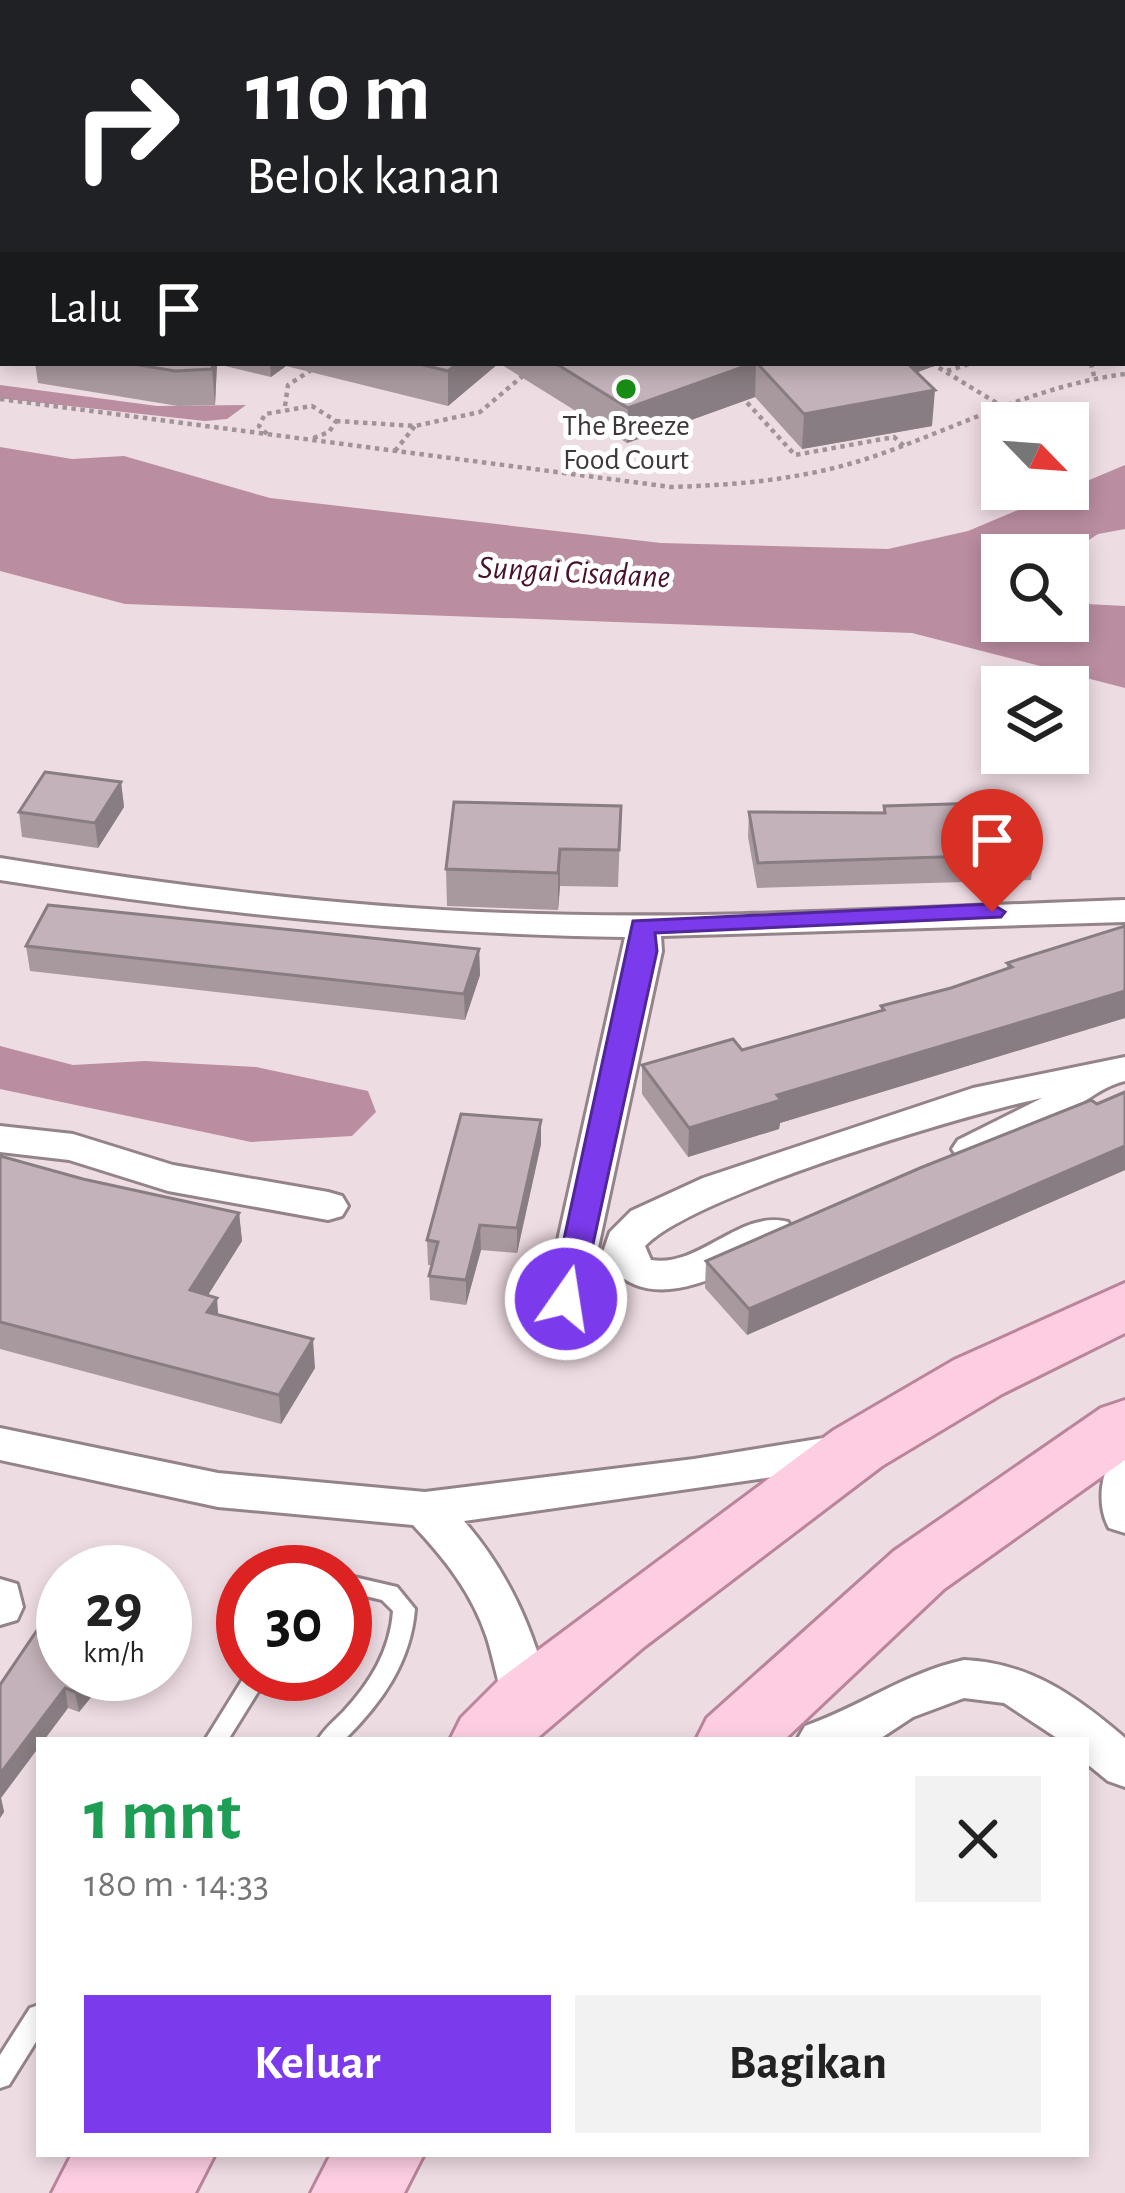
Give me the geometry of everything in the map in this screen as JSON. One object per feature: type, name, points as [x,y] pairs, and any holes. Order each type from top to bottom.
[{"type":"main road","points":[[507,1719],[858,1448],[978,1377],[1125,1306]]},
{"type":"main road","points":[[737,1737],[933,1558],[1125,1425]]},
{"type":"main road","points":[[95,2193],[119,2157]]},
{"type":"main road","points":[[147,2193],[170,2157]]},
{"type":"main road","points":[[354,2193],[379,2157]]},
{"type":"main road","points":[[405,2193],[424,2157]]},
{"type":"street","points":[[0,869],[180,910],[390,943],[1071,925],[1118,912]]},
{"type":"street","points":[[0,896],[180,910]]},
{"type":"street","points":[[566,1299],[643,938]]},
{"type":"street","points":[[941,1161],[1038,1120],[1111,1074]]},
{"type":"street","points":[[801,1220],[661,1279],[637,1272],[623,1255],[626,1242],[645,1221],[717,1187],[988,1097],[1111,1074]]},
{"type":"street","points":[[0,1139],[73,1147],[168,1178],[328,1206]]},
{"type":"street","points":[[0,1444],[218,1490],[424,1509],[694,1476],[858,1448]]},
{"type":"street","points":[[1125,1476],[1125,1516]]},
{"type":"street","points":[[424,1509],[488,1580],[507,1719]]},
{"type":"street","points":[[0,1597],[0,1606]]},
{"type":"street","points":[[845,1737],[898,1701],[952,1676],[1008,1681],[1055,1708],[1125,1767]]},
{"type":"lane","points":[[372,1589],[389,1593],[404,1609],[405,1637],[372,1691]]},
{"type":"lane","points":[[218,1737],[241,1701]]},
{"type":"lane","points":[[332,1737],[366,1701]]},
{"type":"lane","points":[[0,2077],[36,2021]]},
{"type":"path","points":[[285,406],[288,385],[317,366]]},
{"type":"path","points":[[269,436],[259,426],[265,414],[285,406],[309,405],[329,411],[337,421],[415,426],[480,412],[534,366]]},
{"type":"path","points":[[937,366],[995,402]]},
{"type":"path","points":[[947,371],[963,366]]},
{"type":"path","points":[[1092,366],[1094,376]]},
{"type":"path","points":[[1007,402],[1047,385],[1125,374]]},
{"type":"path","points":[[738,393],[795,455],[894,437],[904,446]]},
{"type":"path","points":[[0,399],[668,487],[754,485],[839,468],[981,413]]},
{"type":"path","points":[[309,440],[329,432],[337,421]]},
{"type":"path","points":[[393,453],[415,426]]},
{"type":"water","points":[[0,385],[157,406],[246,405],[227,419],[205,421],[6,399],[0,397]]},
{"type":"water","name":"Sungai Cisadane","points":[[0,447],[72,459],[124,456],[270,498],[661,543],[888,549],[968,531],[1018,510],[1089,510],[1089,480],[1125,465],[1125,529],[1089,540],[1089,534],[981,534],[981,642],[1089,642],[1089,604],[1125,606],[1125,688],[1089,679],[1089,666],[1040,666],[912,633],[125,604],[0,571]]},
{"type":"water","points":[[0,1046],[73,1065],[145,1061],[256,1067],[368,1091],[376,1112],[352,1136],[251,1142],[0,1089]]},
{"type":"building","points":[[145,366],[212,366],[212,369],[175,371]]},
{"type":"building","points":[[560,366],[746,366],[628,408]]},
{"type":"building","points":[[760,366],[910,366],[935,390],[804,414]]},
{"type":"building","points":[[45,772],[121,782],[95,823],[19,812]]},
{"type":"building","points":[[454,802],[621,806],[619,850],[560,849],[558,873],[446,869]]},
{"type":"building","points":[[1019,802],[1034,854],[758,863],[749,812],[885,813],[884,806]]},
{"type":"building","points":[[48,905],[479,949],[464,994],[26,946]]},
{"type":"building","points":[[1125,926],[1125,991],[777,1095],[781,1100],[689,1128],[642,1065],[733,1039],[742,1050],[884,1010],[881,1006],[951,988],[1012,967],[1007,963]]},
{"type":"building","points":[[1125,1092],[1125,1146],[749,1309],[706,1261],[920,1168],[1091,1100],[1097,1104]]},
{"type":"building","points":[[461,1114],[541,1120],[517,1228],[480,1225],[466,1280],[429,1276],[438,1242],[427,1240]]},
{"type":"building","points":[[0,1156],[239,1213],[190,1290],[217,1298],[207,1312],[313,1339],[279,1395],[0,1322]]},
{"type":"building","points":[[36,1632],[36,1701],[55,1701],[0,1774],[0,1685]]},
{"type":"place","name":"The Breeze Food Court","points":[[626,389]]},
{"type":"route","points":[[566,1299],[644,951],[642,926],[992,912]]}]
